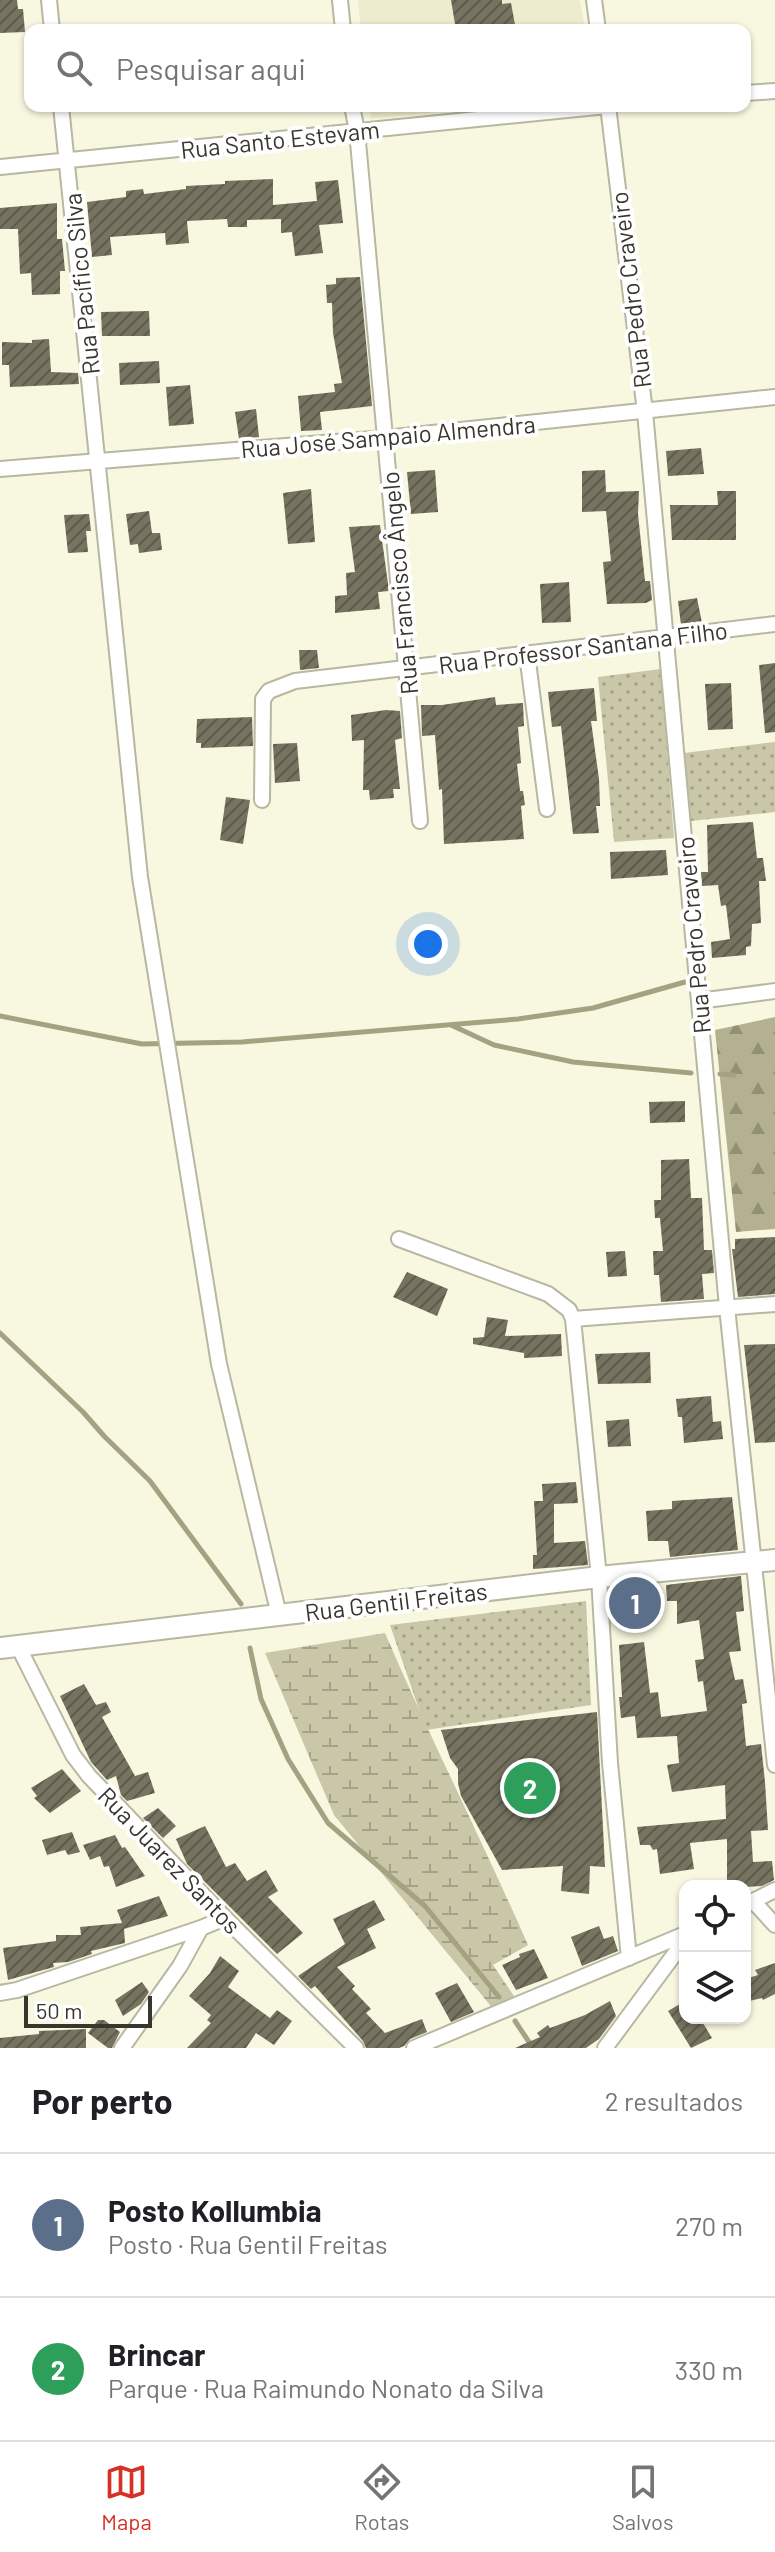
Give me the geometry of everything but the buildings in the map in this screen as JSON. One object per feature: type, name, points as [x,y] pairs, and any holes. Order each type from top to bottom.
[{"type":"main road","name":"Rua Gentil Freitas","points":[[9,1647],[599,1577],[775,1560]]},
{"type":"street","points":[[49,0],[51,24]]},
{"type":"street","points":[[340,0],[342,24]]},
{"type":"street","points":[[594,0],[597,24]]},
{"type":"street","points":[[751,93],[775,91]]},
{"type":"street","name":"Rua Pacífico Silva","points":[[62,112],[140,877],[219,1364],[279,1615]]},
{"type":"street","name":"Rua Francisco Ângelo","points":[[353,112],[420,821]]},
{"type":"street","name":"Rua Santo Estevam","points":[[0,167],[548,112]]},
{"type":"street","name":"Rua Pedro Craveiro","points":[[609,112],[645,412],[727,1307],[775,1765]]},
{"type":"street","name":"Rua José Sampaio Almendra","points":[[0,469],[385,438],[775,397]]},
{"type":"street","name":"Rua Professor Santana Filho","points":[[262,800],[263,699],[269,691],[295,681],[775,624]]},
{"type":"street","points":[[527,654],[547,809]]},
{"type":"street","points":[[699,1001],[775,991]]},
{"type":"street","points":[[399,1239],[548,1294],[569,1310],[573,1319],[599,1577],[610,1763],[629,1958]]},
{"type":"street","points":[[573,1319],[775,1304]]},
{"type":"street","name":"Rua Juarez Santos","points":[[9,1647],[73,1755],[89,1776],[225,1918],[356,2048]]},
{"type":"street","points":[[751,1902],[775,1890]]},
{"type":"street","points":[[751,1905],[775,1925]]},
{"type":"street","points":[[0,1993],[17,1990],[225,1918]]},
{"type":"street","points":[[122,2048],[180,1966],[201,1928]]},
{"type":"street","points":[[414,2048],[679,1937]]},
{"type":"street","points":[[605,2048],[679,1948]]},
{"type":"shaded area","points":[[358,0],[580,0],[584,24],[360,24]]},
{"type":"shaded area","points":[[370,112],[437,112],[371,119]]},
{"type":"green space","points":[[661,669],[674,838],[614,842],[598,677]]},
{"type":"green space","points":[[775,742],[775,812],[691,821],[684,753]]},
{"type":"green space","points":[[775,1017],[775,1229],[736,1232],[715,1030]]},
{"type":"green space","points":[[586,1601],[591,1705],[426,1730],[390,1625]]},
{"type":"green space","points":[[385,1633],[528,1945],[493,1965],[514,1996],[494,2010],[334,1815],[265,1653]]},
{"type":"waterway","points":[[0,1016],[142,1044],[242,1042],[518,1019],[593,1008],[685,982]]},
{"type":"waterway","points":[[451,1025],[494,1045],[573,1062],[691,1073]]},
{"type":"waterway","points":[[720,1074],[734,1075]]},
{"type":"waterway","points":[[0,1333],[150,1481],[241,1604]]},
{"type":"waterway","points":[[250,1648],[261,1699],[288,1759],[328,1823],[425,1906],[499,1997]]},
{"type":"waterway","points":[[515,2021],[533,2048]]},
{"type":"place","name":"Posto Kollumbia","points":[[635,1603]]},
{"type":"place","name":"Brincar","points":[[530,1788]]}]
